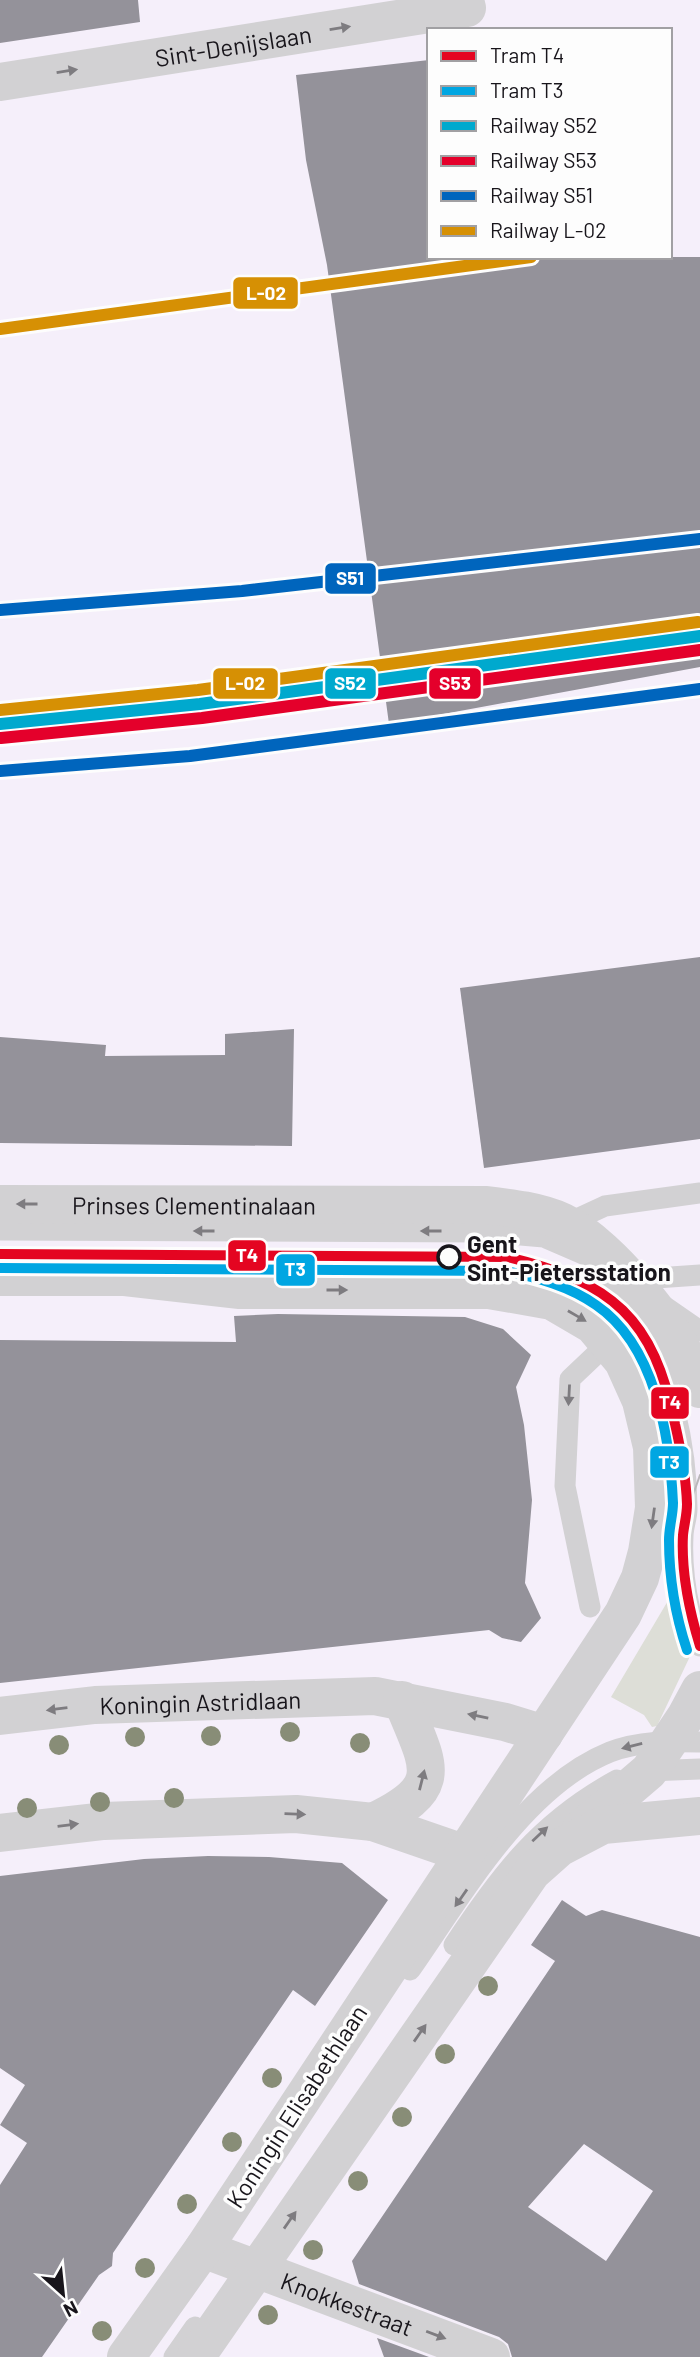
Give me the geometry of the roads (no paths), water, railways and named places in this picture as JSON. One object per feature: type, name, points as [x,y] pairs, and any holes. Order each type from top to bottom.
[{"type":"street","name":"Sint-Denijslaan","points":[[0,82],[466,4]]},
{"type":"street","name":"Prinses Clementinalaan","points":[[0,1204],[485,1205],[538,1214],[566,1224],[599,1247],[657,1310],[680,1341],[700,1389]]},
{"type":"street","points":[[0,1277],[125,1277],[240,1290],[489,1290]]},
{"type":"street","name":"Koningin Elisabethlaan","points":[[196,2357],[229,2257],[463,1853],[623,1614],[640,1578],[654,1508],[652,1447],[641,1401],[623,1362],[593,1325],[552,1301],[489,1290]]},
{"type":"street","points":[[546,1860],[673,1752],[700,1690]]},
{"type":"street","name":"Koningin Astridlaan","points":[[0,1716],[94,1705],[375,1696],[544,1734]]},
{"type":"street","points":[[373,1822],[416,1798],[424,1782],[425,1762],[402,1700]]},
{"type":"street","points":[[0,1833],[104,1821],[296,1814],[373,1822],[463,1853]]},
{"type":"street","points":[[546,1860],[603,1825],[700,1816]]},
{"type":"street","name":"Koningin Elisabethlaan","points":[[126,2357],[229,2257],[546,1860]]},
{"type":"street","name":"Knokkestraat","points":[[229,2257],[491,2357]]},
{"type":"lane","points":[[566,1224],[605,1206],[700,1192]]},
{"type":"lane","points":[[0,1230],[524,1234],[568,1246],[629,1280],[700,1331]]},
{"type":"lane","points":[[489,1290],[582,1277],[629,1280],[700,1275]]},
{"type":"lane","points":[[582,1277],[615,1301],[634,1320],[655,1354],[667,1383],[685,1479],[687,1512],[682,1561],[685,1589],[700,1646]]},
{"type":"lane","points":[[590,1607],[565,1486],[570,1379],[608,1343]]},
{"type":"lane","points":[[174,2357],[229,2257],[386,2003],[500,1842],[547,1793],[588,1763],[639,1744],[673,1752],[700,1769]]},
{"type":"lane","points":[[454,1945],[498,1879],[545,1829],[592,1794],[673,1752]]},
{"type":"lane","points":[[148,2357],[229,2257]]},
{"type":"tram line","name":"T4","points":[[0,1254],[508,1257],[544,1267],[601,1293],[623,1310],[640,1331],[655,1357],[666,1387],[684,1474],[687,1512],[683,1535],[683,1563],[689,1605],[700,1646]]},
{"type":"tram line","name":"T3","points":[[0,1268],[506,1271],[553,1284],[586,1298],[616,1322],[632,1343],[656,1394],[671,1477],[673,1503],[669,1554],[672,1582],[687,1650]]},
{"type":"tram line","points":[[687,1512],[700,1475]]},
{"type":"rail line","name":"L-02","points":[[0,329],[516,259]]},
{"type":"rail line","name":"S51","points":[[0,610],[242,591],[700,539]]},
{"type":"rail line","name":"L-02","points":[[0,710],[198,690],[698,622]]},
{"type":"rail line","name":"S52","points":[[0,724],[200,704],[700,636]]},
{"type":"rail line","name":"S53","points":[[1,738],[202,718],[700,650]]},
{"type":"rail line","name":"S51","points":[[0,771],[190,756],[700,689]]},
{"type":"place","name":"Gent Sint-Pietersstation","points":[[449,1257]]}]
